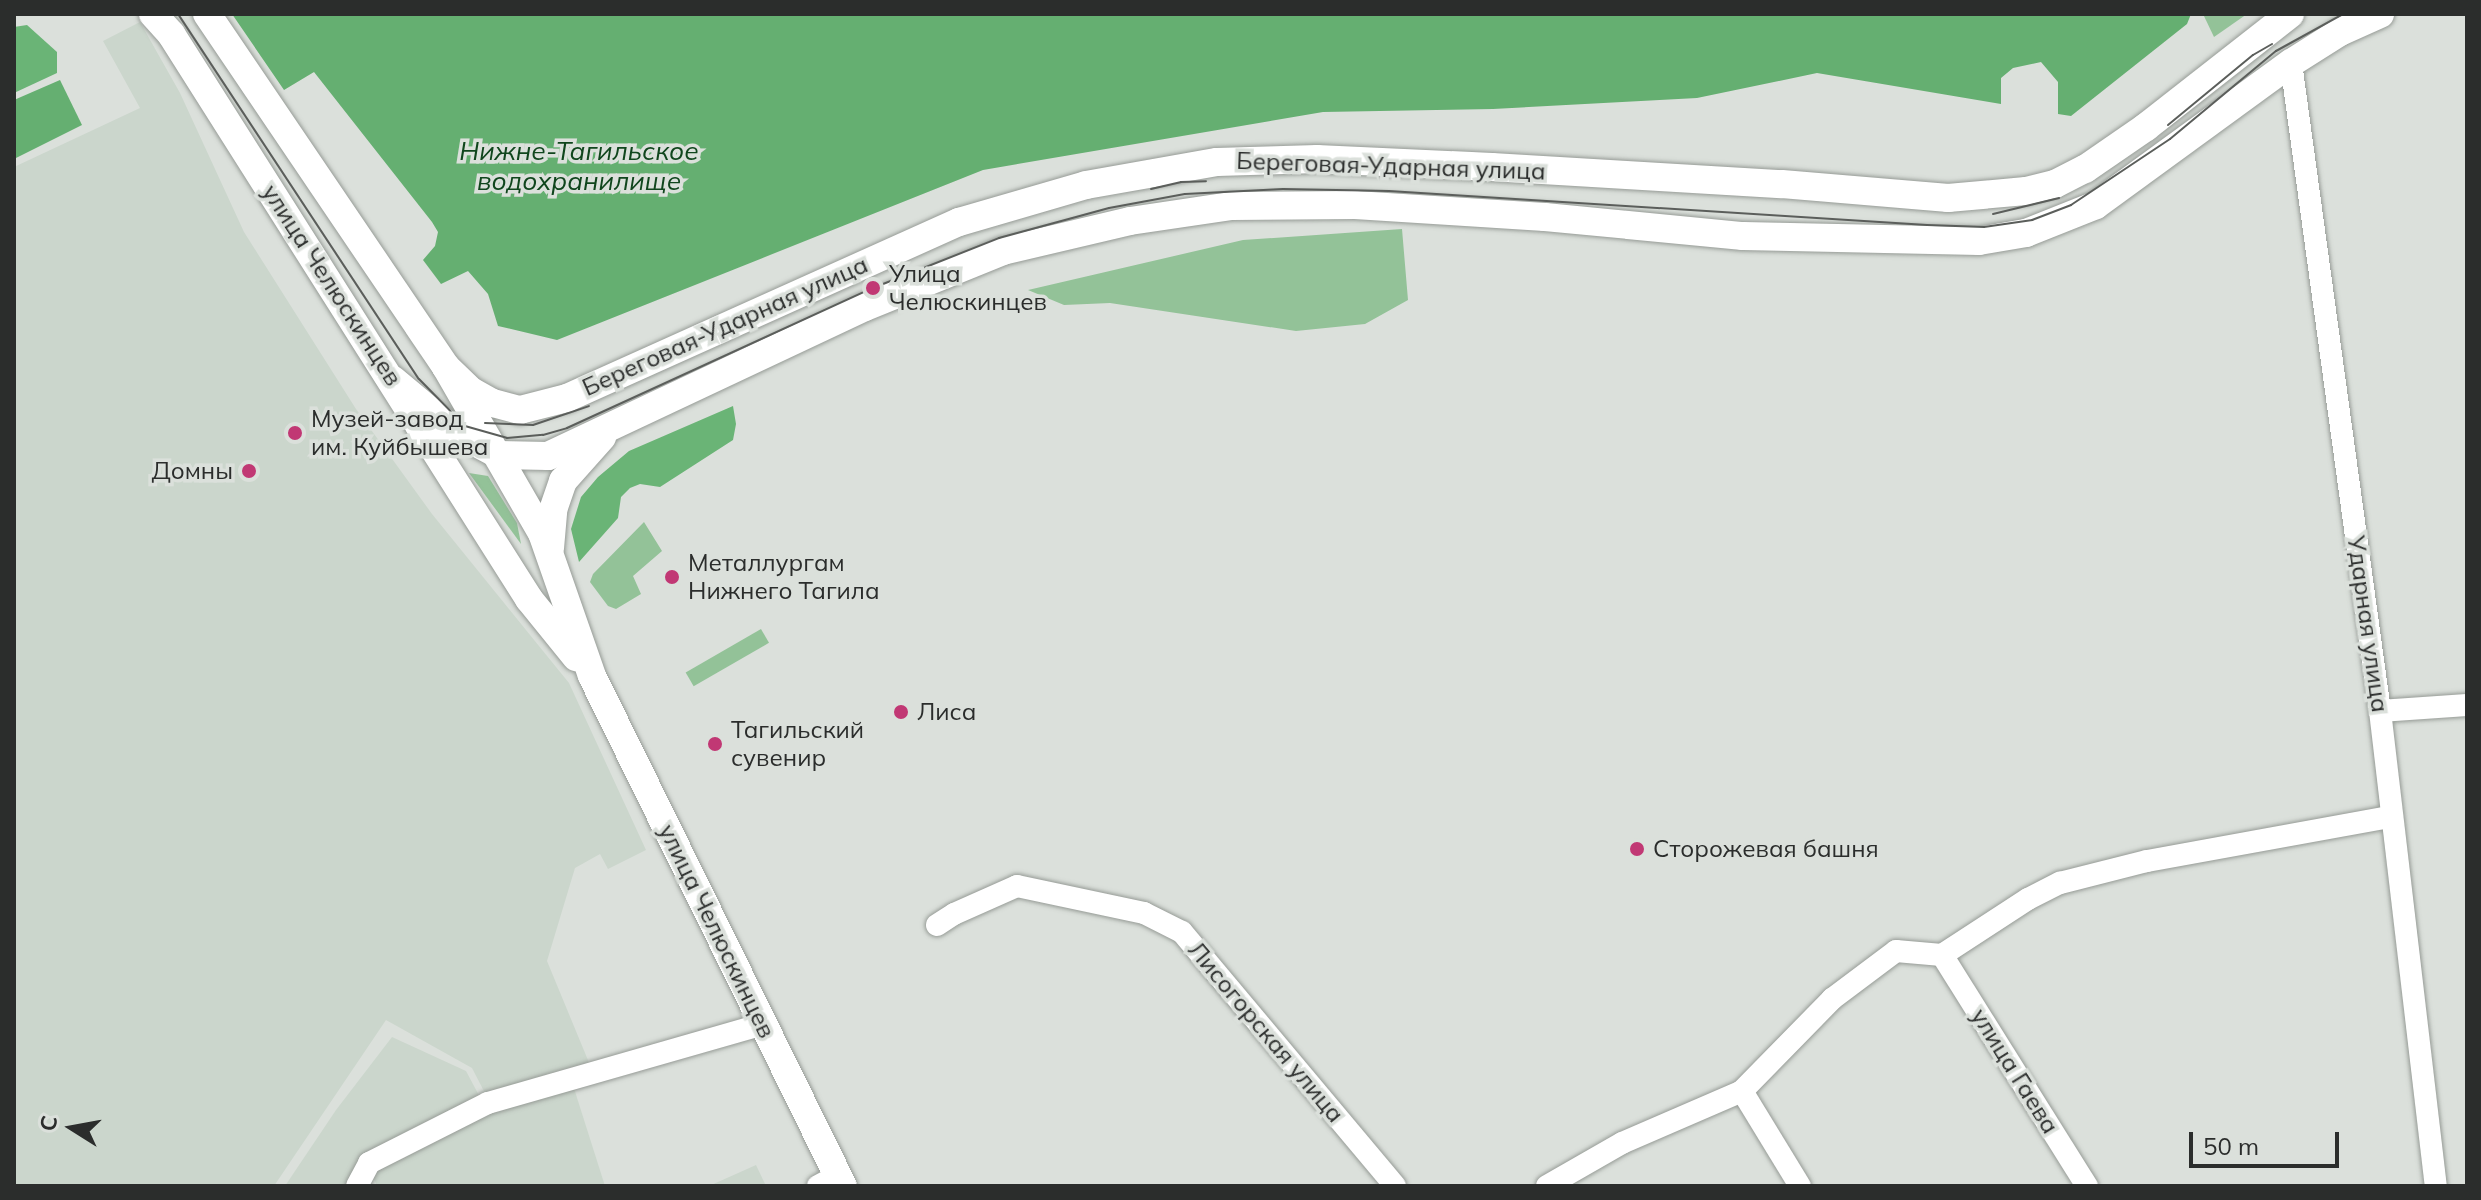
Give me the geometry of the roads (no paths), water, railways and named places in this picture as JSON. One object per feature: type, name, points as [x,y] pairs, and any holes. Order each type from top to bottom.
[{"type":"main road","name":"улица Челюскинцев","points":[[153,14],[171,34],[529,599],[592,676]]},
{"type":"main road","name":"улица Челюскинцев","points":[[207,14],[446,367],[550,548],[592,676],[763,1024],[832,1183]]},
{"type":"main road","name":"Береговая-Ударная улица","points":[[446,367],[471,391],[493,403],[520,410],[567,398],[959,222],[1086,185],[1217,162],[1317,159],[1492,167],[1782,184],[1948,198],[2026,191],[2055,184],[2085,169],[2146,127],[2290,14]]},
{"type":"main road","name":"Береговая-Ударная улица","points":[[393,380],[454,431],[499,455],[548,456],[865,307],[1003,251],[1187,211],[1232,206],[1355,205],[1545,217],[1743,236],[1979,241],[2026,233],[2096,205],[2291,63],[2340,32],[2380,14]]},
{"type":"main road","name":"Береговая-Ударная улица","points":[[550,548],[553,510],[563,481],[609,428]]},
{"type":"street","name":"Ударная улица","points":[[2291,63],[2380,711],[2390,817],[2436,1186]]},
{"type":"street","points":[[2380,711],[2467,705]]},
{"type":"street","points":[[1547,1186],[1622,1143],[1742,1091],[1832,999],[1896,951],[1942,955],[2028,899],[2060,883],[2147,861],[2390,817]]},
{"type":"street","name":"Лисогорская улица","points":[[937,925],[954,914],[1017,886],[1144,913],[1182,932],[1395,1186]]},
{"type":"street","name":"улица Гаева","points":[[1942,955],[2087,1186]]},
{"type":"street","points":[[357,1186],[369,1163],[488,1103],[763,1024]]},
{"type":"street","points":[[1742,1091],[1800,1186]]},
{"type":"water","name":"Нижне-Тагильское водохранилище","points":[[232,14],[2191,14],[2187,24],[2071,116],[2058,114],[2058,82],[2041,62],[2013,68],[2001,78],[2001,104],[1817,73],[1697,98],[1493,109],[1323,112],[983,170],[557,340],[498,326],[488,294],[468,271],[441,284],[423,260],[435,246],[438,232],[432,222],[314,72],[284,90]]},
{"type":"water","points":[[60,80],[82,125],[14,159],[14,100]]},
{"type":"tram line","points":[[178,14],[419,379],[465,426],[507,438],[543,435],[567,428],[873,288],[999,238],[1109,208],[1185,194],[1283,189],[1389,191],[1927,225],[1984,227],[2032,220],[2071,205],[2170,139],[2276,51],[2343,14]]},
{"type":"tram line","points":[[2168,125],[2253,55],[2272,44]]},
{"type":"tram line","points":[[1151,189],[1181,182],[1206,181]]},
{"type":"tram line","points":[[1993,214],[2059,198]]},
{"type":"tram line","points":[[485,423],[533,425],[589,406]]},
{"type":"place","name":"Улица Челюскинцев","points":[[873,288]]},
{"type":"place","name":"Музей-завод им. Куйбышева","points":[[295,433]]},
{"type":"place","name":"Домны","points":[[249,471]]},
{"type":"place","name":"Металлургам Нижнего Тагила","points":[[672,577]]},
{"type":"place","name":"Лиса","points":[[901,712]]},
{"type":"place","name":"Тагильский сувенир","points":[[715,744]]},
{"type":"place","name":"Сторожевая башня","points":[[1637,849]]}]
